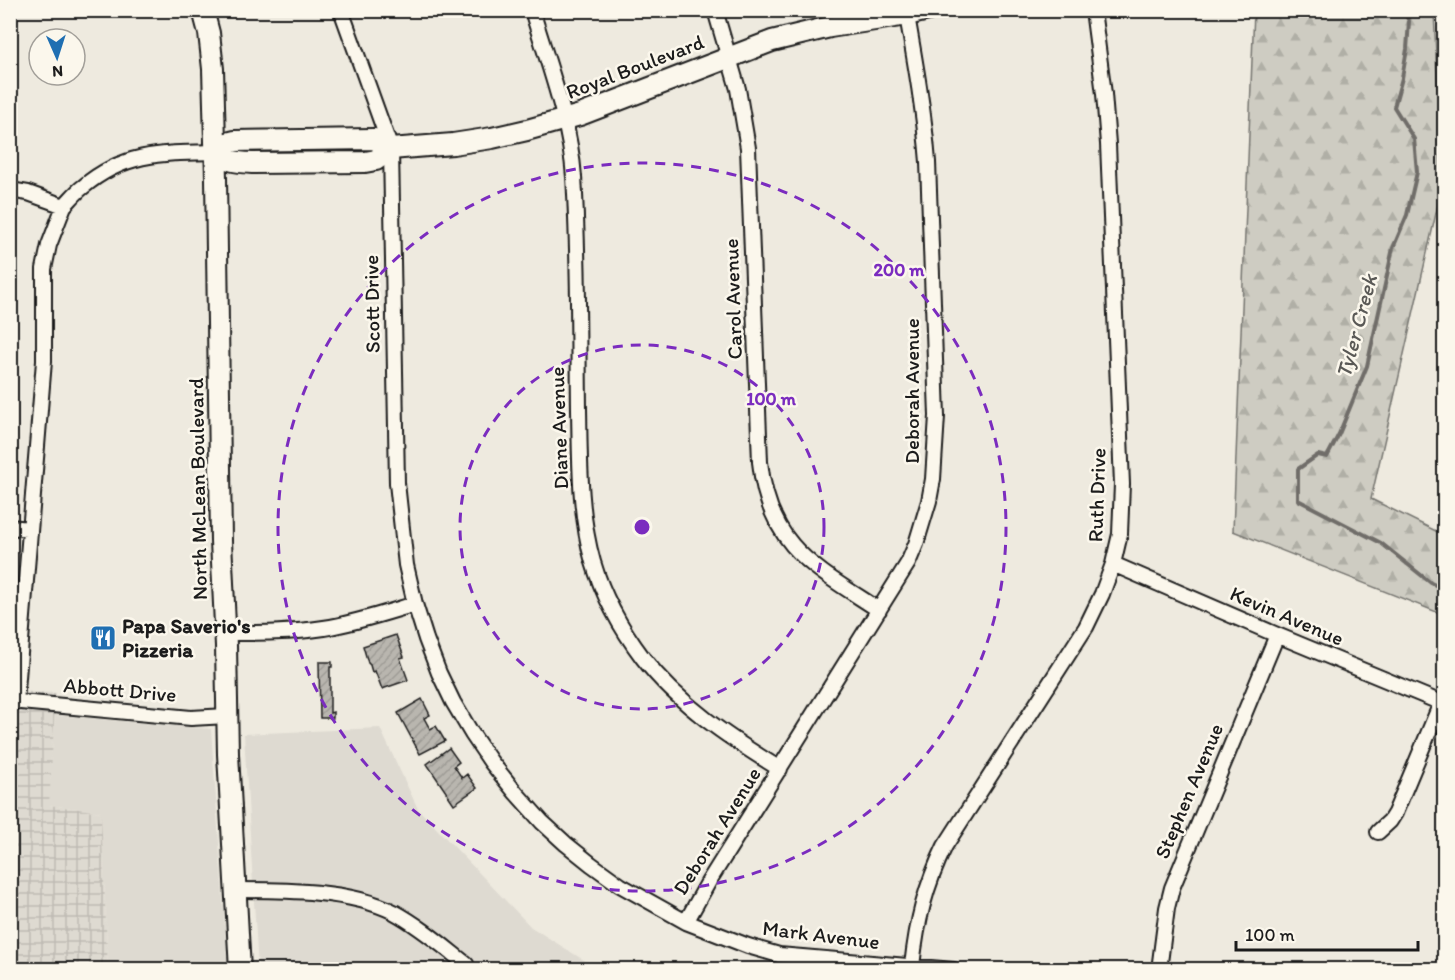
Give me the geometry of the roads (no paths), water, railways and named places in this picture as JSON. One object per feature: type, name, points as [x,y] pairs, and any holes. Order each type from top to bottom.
[{"type":"main road","name":"North McLean Boulevard","points":[[203,10],[209,33],[213,69],[221,541],[230,797],[240,969]]},
{"type":"main road","name":"Royal Boulevard","points":[[214,152],[227,143],[235,141],[374,139],[391,149],[462,143],[500,136],[564,119],[772,41],[830,27],[928,10]]},
{"type":"street","name":"Scott Drive","points":[[341,10],[391,149],[397,483],[406,565],[415,604]]},
{"type":"street","name":"Diane Avenue","points":[[532,10],[564,119],[572,155],[576,220],[580,473],[585,521],[593,562],[621,625],[644,659],[666,684],[694,710],[780,769]]},
{"type":"street","name":"Carol Avenue","points":[[715,10],[738,89],[748,148],[760,462],[766,496],[772,513],[796,550],[824,574],[879,610]]},
{"type":"street","name":"Ruth Drive","points":[[912,966],[921,907],[927,886],[945,846],[1086,627],[1107,582],[1120,534],[1122,484],[1108,144],[1094,10]]},
{"type":"street","name":"Deborah Avenue","points":[[686,922],[709,881],[908,563],[929,501],[933,479],[937,416],[928,162],[925,126],[907,13]]},
{"type":"street","name":"Royal Boulevard","points":[[64,206],[83,187],[121,163],[142,156],[214,152]]},
{"type":"street","points":[[10,190],[28,193],[64,206],[49,245],[44,269],[44,361],[13,701]]},
{"type":"street","points":[[10,527],[29,529]]},
{"type":"street","name":"Kevin Avenue","points":[[1113,564],[1443,704]]},
{"type":"street","points":[[226,633],[326,628],[415,604]]},
{"type":"street","name":"Mark Avenue","points":[[415,604],[439,673],[453,702],[484,752],[542,822],[566,844],[620,885],[686,922],[748,946],[779,955],[954,969]]},
{"type":"street","name":"Stephen Avenue","points":[[1159,969],[1172,888],[1277,635]]},
{"type":"street","name":"Abbott Drive","points":[[13,701],[191,718],[227,716]]},
{"type":"street","points":[[1378,832],[1395,813],[1443,704]]},
{"type":"street","points":[[235,890],[321,893],[360,900],[386,909],[410,922],[466,964]]},
{"type":"waterway","name":"Tyler Creek","points":[[1403,10],[1409,21],[1407,49],[1394,107],[1414,139],[1417,172],[1407,215],[1393,248],[1367,366],[1327,457],[1318,455],[1298,469],[1298,500],[1381,543],[1431,583],[1444,589]]},
{"type":"place","name":"Papa Saverio's Pizzeria","points":[[103,638]]}]
